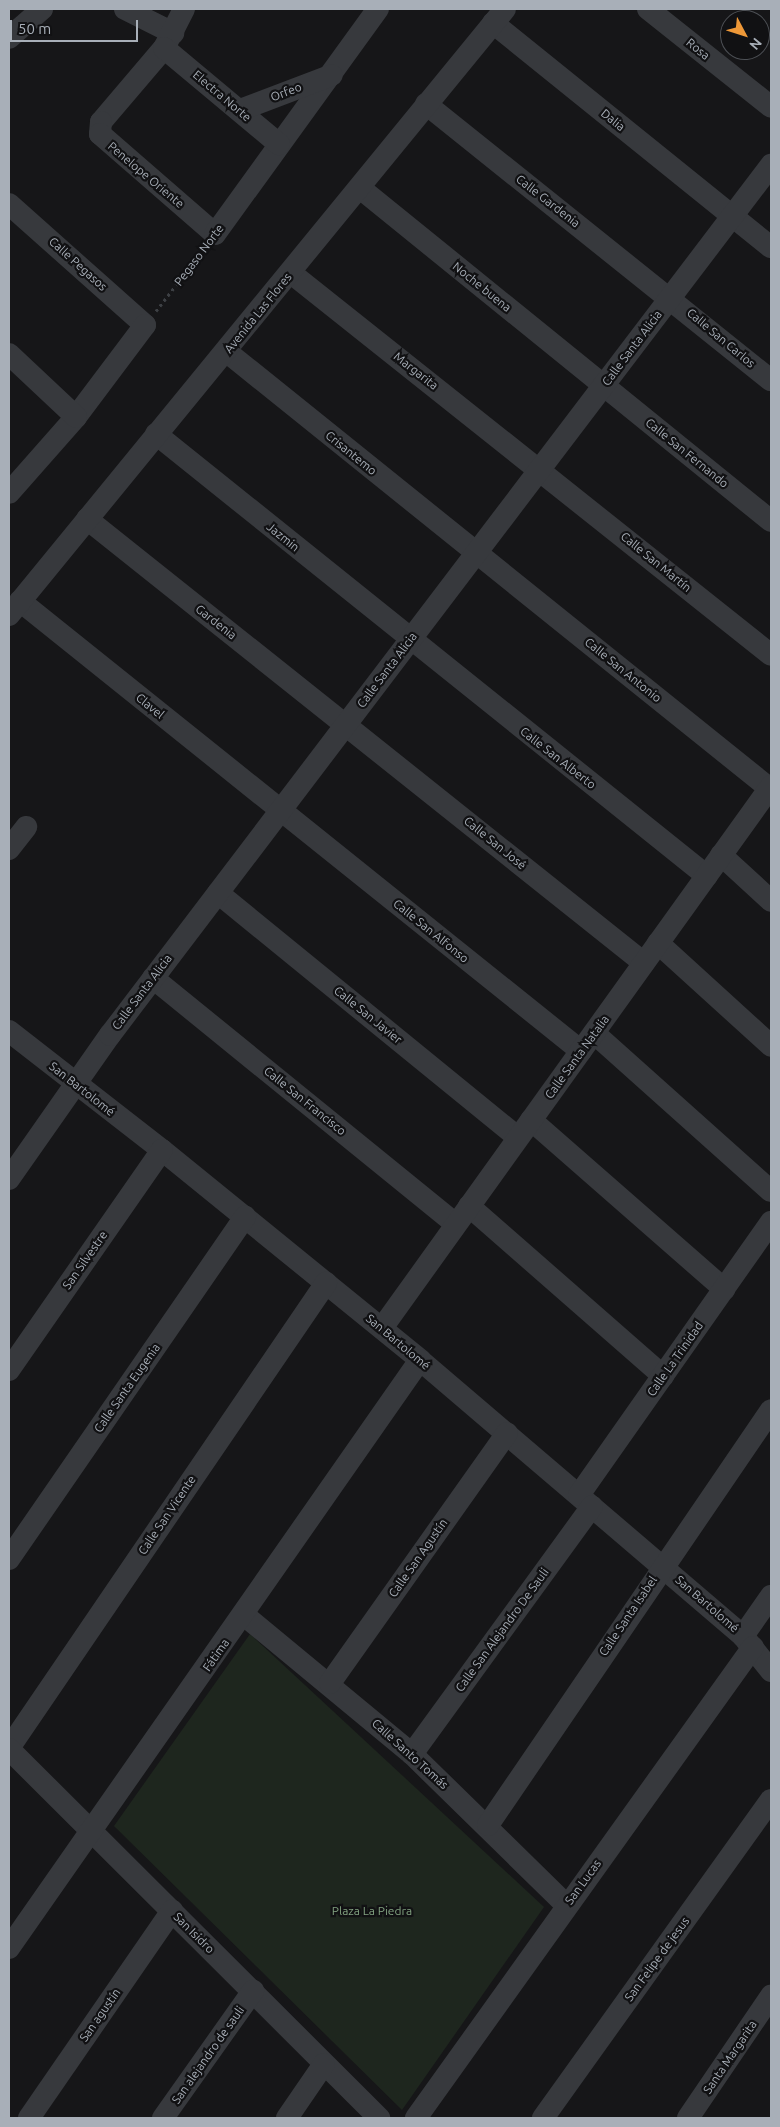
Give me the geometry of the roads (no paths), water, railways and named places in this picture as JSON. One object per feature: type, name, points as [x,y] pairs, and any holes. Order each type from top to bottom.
[{"type":"street","points":[[9,38],[42,9]]},
{"type":"street","name":"Electra Norte","points":[[125,9],[168,40],[240,110],[279,144]]},
{"type":"street","name":"Pegaso Norte","points":[[216,234],[378,9]]},
{"type":"street","name":"Rosa","points":[[648,9],[771,107]]},
{"type":"street","name":"Penelope Oriente","points":[[181,10],[168,40],[101,122],[100,134],[216,234]]},
{"type":"street","name":"Avenida Las Flores","points":[[15,608],[156,434],[227,352],[499,16]]},
{"type":"street","name":"Dalia","points":[[499,16],[732,216],[771,247]]},
{"type":"street","name":"Orfeo","points":[[240,110],[333,74]]},
{"type":"street","name":"Calle Gardenia","points":[[426,104],[671,297]]},
{"type":"street","name":"Calle Santa Alicia","points":[[9,1179],[74,1084],[153,978],[771,165]]},
{"type":"street","name":"Noche buena","points":[[360,188],[604,386]]},
{"type":"street","name":"Calle Pegasos","points":[[9,204],[145,325],[76,417]]},
{"type":"street","name":"Margarita","points":[[291,273],[540,470]]},
{"type":"street","name":"Calle San Carlos","points":[[671,297],[771,380]]},
{"type":"street","name":"Crisantemo","points":[[227,352],[476,554]]},
{"type":"street","points":[[9,354],[76,417],[9,493]]},
{"type":"street","name":"Calle San Fernando","points":[[604,386],[771,521]]},
{"type":"street","name":"Jazmin","points":[[156,434],[410,640]]},
{"type":"street","name":"Calle San Martín","points":[[540,470],[771,655]]},
{"type":"street","name":"Gardenia","points":[[87,520],[346,724]]},
{"type":"street","name":"Calle San Antonio","points":[[476,554],[770,787]]},
{"type":"street","name":"Clavel","points":[[15,608],[280,810]]},
{"type":"street","name":"Calle San Alberto","points":[[410,640],[706,876]]},
{"type":"street","name":"Calle San José","points":[[346,724],[644,963]]},
{"type":"street","name":"Calle Santa Natalia","points":[[382,1328],[770,787]]},
{"type":"street","name":"Calle San Alfonso","points":[[280,810],[581,1051]]},
{"type":"street","points":[[9,849],[26,827]]},
{"type":"street","points":[[721,855],[771,901]]},
{"type":"street","name":"Calle San Javier","points":[[218,893],[518,1138]]},
{"type":"street","points":[[658,943],[771,1046]]},
{"type":"street","name":"Calle San Francisco","points":[[153,978],[456,1224]]},
{"type":"street","name":"San Bartolomé","points":[[9,1031],[74,1084],[162,1150],[382,1328],[662,1566],[748,1642],[771,1671]]},
{"type":"street","points":[[594,1033],[771,1191]]},
{"type":"street","points":[[531,1120],[724,1289]]},
{"type":"street","name":"San Silvestre","points":[[9,1370],[162,1150]]},
{"type":"street","points":[[469,1206],[663,1376]]},
{"type":"street","name":"Calle Santa Eugenia","points":[[9,1559],[245,1217]]},
{"type":"street","name":"Calle La Trinidad","points":[[585,1501],[663,1376],[771,1222]]},
{"type":"street","name":"Calle San Vicente","points":[[9,1748],[326,1283]]},
{"type":"street","name":"Fátima","points":[[9,1948],[244,1615],[420,1360]]},
{"type":"street","name":"Calle Santa Isabel","points":[[488,1825],[662,1566],[771,1410]]},
{"type":"street","name":"Calle San Agustín","points":[[330,1683],[506,1434]]},
{"type":"street","name":"Calle San Alejandro De Sauli","points":[[412,1754],[585,1501]]},
{"type":"street","name":"San Lucas","points":[[416,2118],[748,1642],[771,1596]]},
{"type":"street","name":"Calle Santo Tomás","points":[[244,1615],[330,1683],[412,1754],[488,1825],[566,1905]]},
{"type":"street","name":"San Isidro","points":[[9,1748],[379,2118]]},
{"type":"street","name":"San Felipe de jesus","points":[[543,2118],[771,1800]]},
{"type":"street","name":"San agustín","points":[[29,2118],[172,1911]]},
{"type":"street","name":"San alejandro de sauli","points":[[163,2118],[253,1991]]},
{"type":"street","name":"Santa Margarita","points":[[688,2118],[771,1996]]},
{"type":"street","points":[[287,2118],[324,2064]]},
{"type":"park label","name":"Plaza La Piedra","points":[[372,1911]]}]
